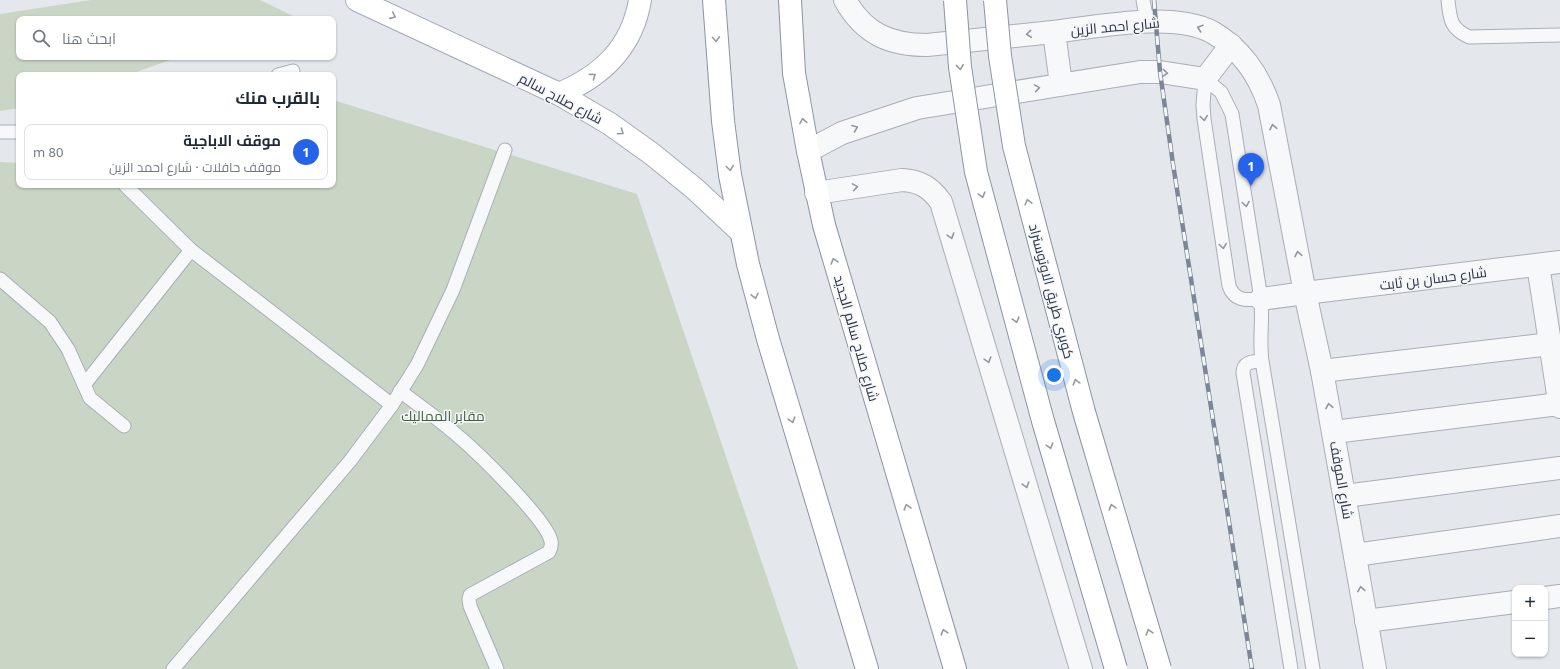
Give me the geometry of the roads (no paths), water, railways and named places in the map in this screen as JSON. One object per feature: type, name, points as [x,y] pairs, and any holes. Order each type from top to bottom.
[{"type":"main road","name":"شارع صلاح سالم","points":[[357,0],[559,94],[610,124],[652,154],[695,189],[741,232]]},
{"type":"main road","points":[[559,94],[587,80],[607,65],[627,38],[634,24],[640,0]]},
{"type":"main road","points":[[714,0],[723,121],[730,175],[741,232],[768,339],[867,669]]},
{"type":"main road","name":"شارع صلاح سالم الجديد","points":[[790,0],[794,73],[816,194],[826,233],[955,669]]},
{"type":"main road","points":[[956,0],[960,67],[976,172],[1043,421],[1116,669]]},
{"type":"main road","name":"كوبري طريق الاوتوستراد","points":[[995,0],[1000,56],[1014,146],[1084,412],[1160,669]]},
{"type":"street","name":"شارع احمد الزين","points":[[845,0],[852,12],[867,28],[885,39],[906,45],[927,45],[1147,21],[1192,26],[1211,32],[1231,45],[1254,72],[1263,88],[1269,105],[1305,293]]},
{"type":"street","points":[[1054,32],[1060,84]]},
{"type":"street","points":[[808,151],[842,133],[911,110],[1060,84],[1140,72],[1160,72],[1205,79],[1231,45]]},
{"type":"street","points":[[816,194],[902,180],[914,180],[925,185],[934,192],[940,202],[1081,669]]},
{"type":"street","name":"شارع حسان بن ثابت","points":[[1261,299],[1560,262]]},
{"type":"street","points":[[1334,432],[1560,406],[1538,265]]},
{"type":"street","name":"شارع الموقف","points":[[1305,293],[1334,432],[1366,621],[1372,669]]},
{"type":"street","points":[[1322,371],[1551,344]]},
{"type":"street","points":[[1345,496],[1560,468]]},
{"type":"street","points":[[1355,555],[1560,526]]},
{"type":"street","points":[[1548,598],[1560,596]]},
{"type":"street","points":[[1366,621],[1512,602]]},
{"type":"lane","points":[[1143,0],[1147,21]]},
{"type":"lane","points":[[1448,0],[1451,23],[1458,32],[1469,37],[1560,35]]},
{"type":"lane","points":[[1205,79],[1203,105],[1204,119],[1229,286],[1236,297],[1242,300],[1261,299]]},
{"type":"lane","points":[[1205,79],[1221,92],[1232,114],[1261,299],[1263,317],[1260,342],[1262,361],[1313,669]]},
{"type":"lane","points":[[0,132],[16,132]]},
{"type":"lane","points":[[172,669],[350,461],[392,405],[430,340],[453,290],[505,150]]},
{"type":"lane","points":[[128,188],[191,250],[392,405]]},
{"type":"lane","points":[[84,385],[191,250]]},
{"type":"lane","points":[[0,279],[38,310],[56,330],[68,349],[90,398],[124,426]]},
{"type":"lane","points":[[1262,361],[1247,363],[1244,366],[1243,373],[1291,669]]},
{"type":"lane","points":[[400,391],[460,437],[505,482],[543,525],[551,540],[552,547],[549,552],[470,595],[468,599],[497,669]]},
{"type":"railway","points":[[1154,0],[1160,72],[1173,164],[1252,669]]},
{"type":"place","name":"موقف الاباجية","points":[[1251,186]]},
{"type":"park label","name":"مقابر المماليك","points":[[443,415]]}]
